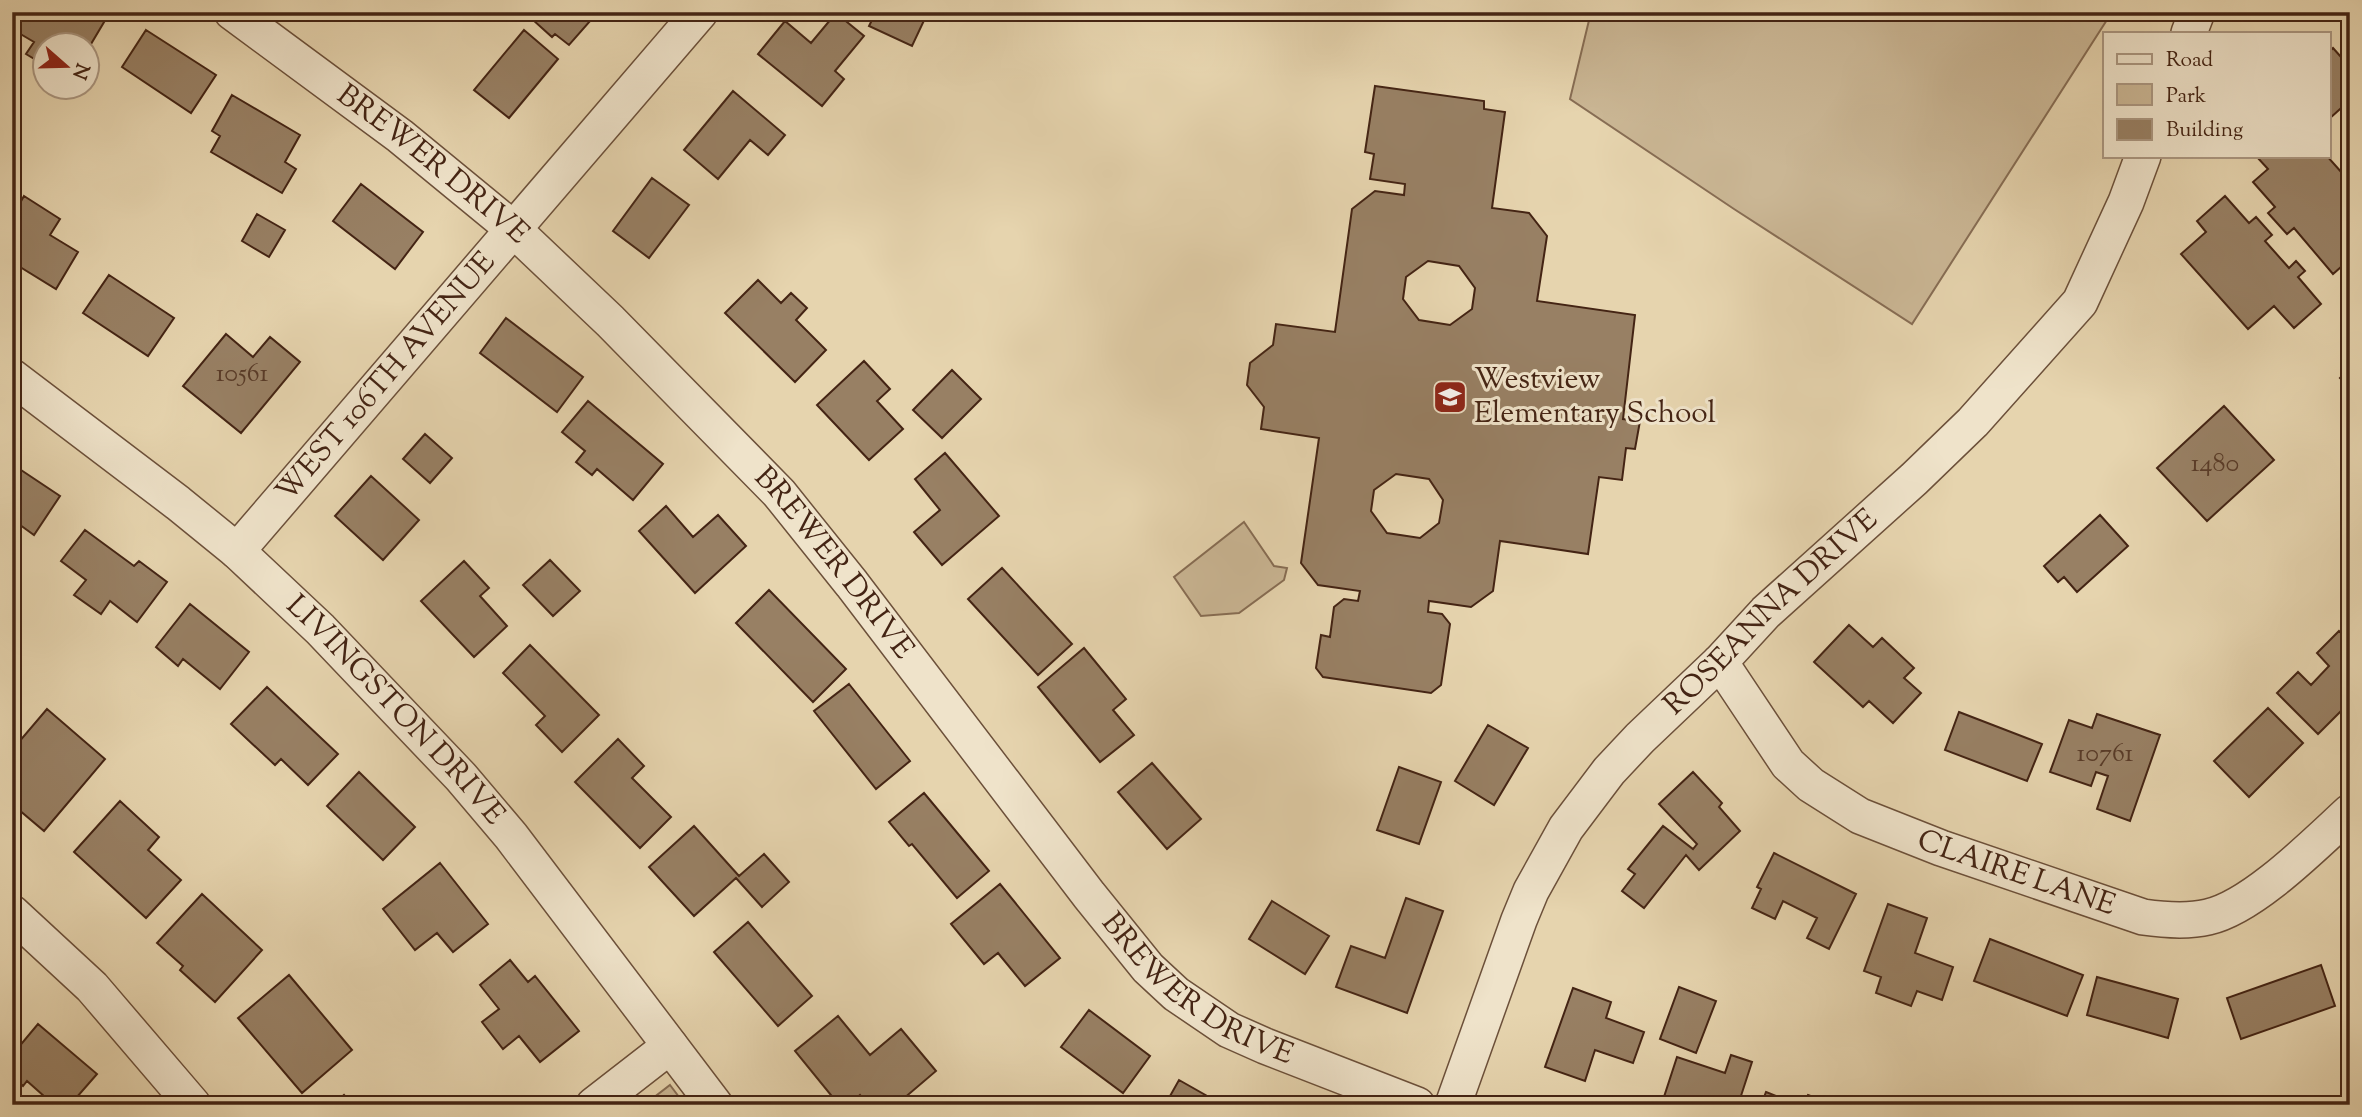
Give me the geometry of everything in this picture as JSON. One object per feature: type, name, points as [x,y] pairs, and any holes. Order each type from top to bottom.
[{"type":"street","name":"BREWER DRIVE","points":[[232,12],[400,136],[512,228],[610,321],[779,493],[869,605],[1089,895],[1148,968],[1176,994],[1229,1030],[1417,1105]]},
{"type":"street","name":"WEST 106TH AVENUE","points":[[237,551],[700,12]]},
{"type":"street","points":[[2189,32],[2197,12]]},
{"type":"street","name":"ROSEANNA DRIVE","points":[[1452,1105],[1519,920],[1531,891],[1566,828],[1609,771],[1640,738],[1720,662],[1766,612],[1973,422],[2080,302],[2126,202],[2142,158]]},
{"type":"street","name":"LIVINGSTON DRIVE","points":[[12,377],[237,551],[320,629],[461,777],[511,836],[596,944],[715,1105]]},
{"type":"street","name":"CLAIRE LANE","points":[[1720,662],[1788,764],[1811,785],[1860,816],[1941,848],[2143,917],[2167,920],[2208,917],[2231,908],[2272,882],[2350,812]]},
{"type":"street","points":[[12,914],[92,986],[193,1105]]},
{"type":"street","points":[[594,1105],[670,1046]]},
{"type":"green space","points":[[1591,12],[2112,12],[1912,324],[1570,99]]},
{"type":"green space","points":[[1244,522],[1274,566],[1287,568],[1284,580],[1239,613],[1201,616],[1174,577]]},
{"type":"green space","points":[[670,1085],[685,1105],[644,1105]]},
{"type":"building","points":[[13,12],[110,12],[98,32],[32,32],[32,41],[12,29]]},
{"type":"building","points":[[540,12],[598,12],[569,45],[555,34],[552,37],[533,20]]},
{"type":"building","points":[[876,12],[928,12],[912,46],[869,26]]},
{"type":"building","points":[[836,13],[864,36],[835,71],[844,79],[822,106],[758,54],[785,21],[811,43]]},
{"type":"building","points":[[146,30],[216,75],[191,113],[122,67]]},
{"type":"building","points":[[524,30],[558,59],[509,118],[474,90]]},
{"type":"building","points":[[32,45],[32,58],[26,54]]},
{"type":"building","points":[[2333,48],[2341,57],[2350,49],[2350,100],[2330,118],[2330,51]]},
{"type":"building","points":[[1375,86],[1484,101],[1484,109],[1505,112],[1492,208],[1529,213],[1547,236],[1537,301],[1635,315],[1623,419],[1640,421],[1635,449],[1626,448],[1622,480],[1599,477],[1588,554],[1500,541],[1493,591],[1471,607],[1429,601],[1428,612],[1442,614],[1450,624],[1441,685],[1431,693],[1323,677],[1316,668],[1321,635],[1330,637],[1334,607],[1344,599],[1358,601],[1360,591],[1318,585],[1301,563],[1319,438],[1261,429],[1264,407],[1247,385],[1250,363],[1273,345],[1276,324],[1335,332],[1352,209],[1375,191],[1404,195],[1405,184],[1370,179],[1374,154],[1365,152]],"holes":[[[1428,261],[1459,266],[1475,288],[1472,309],[1450,325],[1419,320],[1403,299],[1406,277]],[[1396,474],[1429,479],[1443,500],[1439,523],[1420,538],[1387,533],[1371,511],[1374,490]]]},
{"type":"building","points":[[733,91],[785,135],[768,155],[750,140],[718,179],[684,150]]},
{"type":"building","points":[[232,95],[300,135],[285,162],[296,169],[282,193],[211,152],[220,136],[212,131]]},
{"type":"building","points":[[2258,158],[2329,158],[2350,182],[2350,259],[2333,274],[2294,228],[2287,234],[2268,213],[2275,207],[2253,182],[2268,169]]},
{"type":"building","points":[[652,178],[689,205],[649,258],[613,231]]},
{"type":"building","points":[[361,184],[423,232],[395,269],[333,221]]},
{"type":"building","points":[[24,196],[60,219],[50,235],[78,252],[56,289],[12,262],[12,208],[16,210]]},
{"type":"building","points":[[2225,196],[2249,223],[2256,217],[2272,235],[2265,241],[2289,268],[2296,261],[2305,271],[2298,277],[2321,304],[2294,328],[2274,306],[2248,329],[2181,254],[2206,232],[2197,221]]},
{"type":"building","points":[[257,214],[285,230],[269,257],[242,241]]},
{"type":"building","points":[[109,275],[174,318],[148,356],[83,313]]},
{"type":"building","points":[[758,280],[781,303],[791,293],[807,308],[796,320],[826,350],[795,382],[725,313]]},
{"type":"building","points":[[506,318],[583,377],[557,412],[480,353]]},
{"type":"building","points":[[226,334],[253,357],[270,337],[300,362],[241,433],[183,386]]},
{"type":"building","points":[[864,361],[890,389],[877,401],[903,429],[869,460],[817,405]]},
{"type":"building","points":[[2350,368],[2350,388],[2340,378]]},
{"type":"building","points":[[952,370],[981,399],[942,438],[913,410]]},
{"type":"building","points":[[588,401],[663,464],[633,500],[597,469],[592,475],[576,462],[585,451],[562,432]]},
{"type":"building","points":[[2224,406],[2274,460],[2207,521],[2157,468]]},
{"type":"building","points":[[425,434],[452,458],[430,483],[403,459]]},
{"type":"building","points":[[945,453],[999,516],[942,565],[914,532],[940,510],[915,479]]},
{"type":"building","points":[[12,464],[60,496],[34,535],[16,522],[12,527]]},
{"type":"building","points":[[371,476],[419,520],[383,560],[335,516]]},
{"type":"building","points":[[666,506],[693,537],[718,515],[746,546],[695,593],[639,531]]},
{"type":"building","points":[[2100,515],[2128,546],[2077,592],[2064,577],[2058,582],[2044,566]]},
{"type":"building","points":[[85,530],[134,566],[139,561],[167,582],[137,622],[110,601],[101,614],[74,595],[86,580],[61,561]]},
{"type":"building","points":[[550,560],[580,591],[553,616],[523,585]]},
{"type":"building","points":[[464,561],[489,588],[480,596],[507,626],[474,657],[421,601]]},
{"type":"building","points":[[1002,568],[1072,644],[1038,675],[968,599]]},
{"type":"building","points":[[769,590],[846,669],[813,702],[736,623]]},
{"type":"building","points":[[190,604],[249,652],[220,689],[183,659],[178,666],[156,647]]},
{"type":"building","points":[[1849,625],[1873,647],[1882,638],[1914,668],[1904,678],[1921,693],[1893,723],[1869,701],[1863,707],[1814,662]]},
{"type":"building","points":[[2339,631],[2350,641],[2350,702],[2318,734],[2277,693],[2298,672],[2311,685],[2329,666],[2317,653]]},
{"type":"building","points":[[530,645],[599,715],[562,752],[536,725],[545,716],[503,673]]},
{"type":"building","points":[[1084,648],[1126,699],[1113,710],[1134,735],[1100,762],[1038,687]]},
{"type":"building","points":[[849,684],[910,761],[876,789],[814,711]]},
{"type":"building","points":[[267,687],[338,754],[308,785],[281,759],[275,765],[231,724]]},
{"type":"building","points":[[2268,708],[2303,743],[2249,797],[2214,761]]},
{"type":"building","points":[[47,709],[105,759],[44,831],[12,804],[12,750]]},
{"type":"building","points":[[1959,712],[2042,744],[2027,781],[1945,750]]},
{"type":"building","points":[[2097,714],[2160,735],[2130,821],[2097,809],[2108,776],[2096,772],[2091,786],[2050,772],[2069,720],[2092,728]]},
{"type":"building","points":[[1488,725],[1528,748],[1494,805],[1455,781]]},
{"type":"building","points":[[618,739],[644,766],[632,778],[671,817],[640,848],[575,782]]},
{"type":"building","points":[[1152,763],[1201,819],[1167,849],[1118,792]]},
{"type":"building","points":[[1399,767],[1441,782],[1419,844],[1377,830]]},
{"type":"building","points":[[359,772],[415,827],[383,860],[327,806]]},
{"type":"building","points":[[1693,772],[1722,803],[1719,807],[1740,831],[1699,870],[1686,855],[1644,908],[1622,891],[1635,874],[1628,869],[1663,826],[1693,849],[1697,844],[1659,804]]},
{"type":"building","points":[[924,793],[989,871],[957,898],[912,844],[909,846],[889,822]]},
{"type":"building","points":[[120,801],[159,837],[148,850],[181,880],[146,918],[74,852]]},
{"type":"building","points":[[694,826],[739,876],[764,854],[789,882],[762,907],[736,878],[694,916],[649,867]]},
{"type":"building","points":[[1774,853],[1856,894],[1829,949],[1807,938],[1817,918],[1783,901],[1775,919],[1752,908],[1761,889],[1757,887]]},
{"type":"building","points":[[440,863],[488,924],[453,952],[437,933],[415,950],[383,909]]},
{"type":"building","points":[[1000,884],[1060,958],[1025,986],[998,953],[984,964],[951,924]]},
{"type":"building","points":[[202,894],[262,950],[215,1002],[180,970],[183,966],[157,943]]},
{"type":"building","points":[[1406,898],[1443,911],[1407,1013],[1336,987],[1351,946],[1385,958]]},
{"type":"building","points":[[1272,901],[1329,936],[1305,974],[1249,939]]},
{"type":"building","points":[[1888,904],[1927,918],[1915,953],[1953,967],[1942,1000],[1917,991],[1911,1006],[1876,993],[1881,977],[1864,971]]},
{"type":"building","points":[[748,922],[812,996],[778,1026],[714,952]]},
{"type":"building","points":[[1990,939],[2083,975],[2067,1016],[1974,981]]},
{"type":"building","points":[[510,960],[528,982],[535,976],[579,1031],[540,1062],[519,1036],[503,1049],[482,1022],[499,1009],[480,985]]},
{"type":"building","points":[[2321,965],[2335,1006],[2241,1039],[2227,998]]},
{"type":"building","points":[[289,975],[352,1050],[302,1093],[238,1018]]},
{"type":"building","points":[[2097,977],[2178,999],[2168,1038],[2087,1015]]},
{"type":"building","points":[[1679,987],[1716,1001],[1696,1053],[1660,1039]]},
{"type":"building","points":[[1573,988],[1611,1002],[1606,1018],[1644,1032],[1633,1063],[1595,1050],[1585,1081],[1545,1067]]},
{"type":"building","points":[[1089,1010],[1150,1056],[1123,1093],[1061,1047]]},
{"type":"building","points":[[838,1016],[870,1055],[901,1029],[936,1071],[896,1105],[868,1105],[860,1095],[849,1105],[839,1105],[795,1051]]},
{"type":"building","points":[[38,1024],[97,1074],[70,1105],[54,1105],[27,1081],[23,1086],[12,1076],[12,1055]]},
{"type":"building","points":[[1731,1055],[1752,1062],[1738,1105],[1676,1105],[1663,1100],[1677,1057],[1725,1073]]},
{"type":"building","points":[[1179,1080],[1223,1105],[1165,1105]]},
{"type":"building","points":[[1766,1092],[1799,1105],[1761,1105]]},
{"type":"building","points":[[344,1095],[353,1105],[333,1105]]},
{"type":"building","points":[[1808,1095],[1831,1104],[1831,1105],[1804,1105]]},
{"type":"building","points":[[438,1097],[445,1105],[430,1105]]},
{"type":"place","name":"Westview Elementary School","points":[[1450,397]]}]
